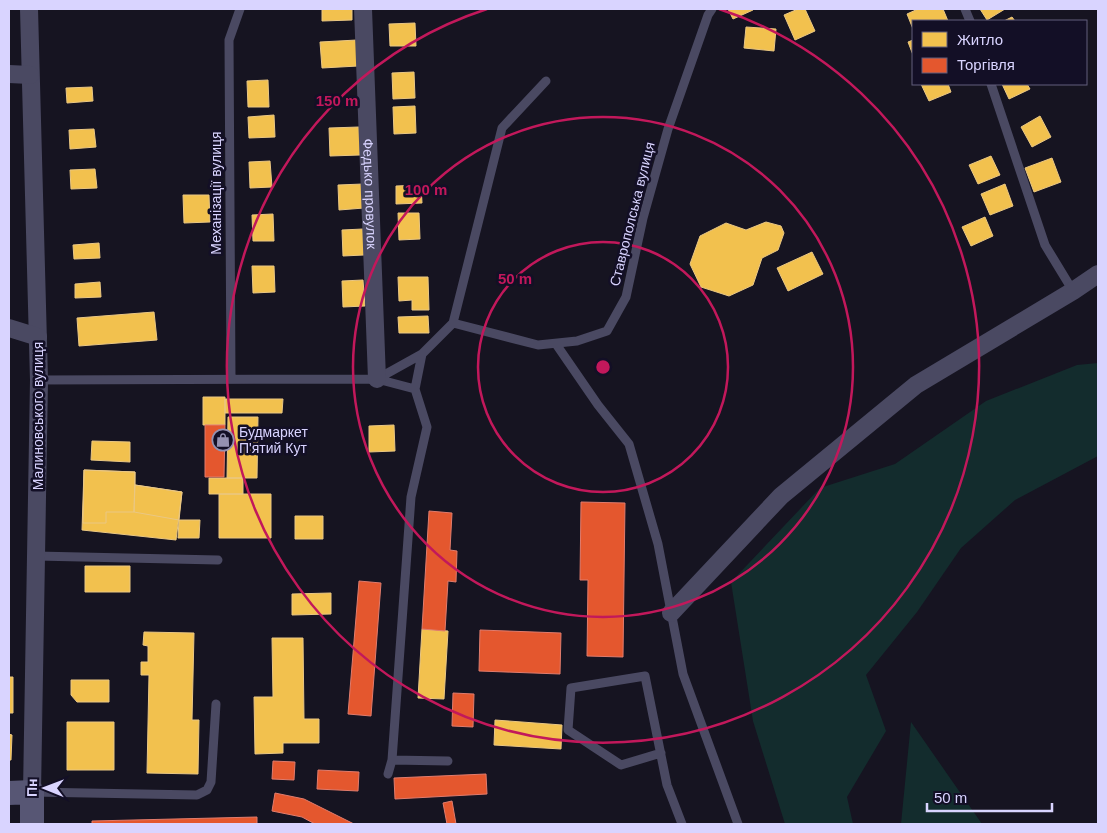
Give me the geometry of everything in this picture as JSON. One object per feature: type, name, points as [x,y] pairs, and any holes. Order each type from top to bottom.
[{"type":"main road","name":"Малиновського вулиця","points":[[20,792],[32,824]]},
{"type":"street","name":"Малиновського вулиця","points":[[20,792],[36,556],[39,380],[29,9]]},
{"type":"street","name":"Федько провулок","points":[[363,9],[377,379]]},
{"type":"street","points":[[9,74],[30,75]]},
{"type":"street","points":[[671,613],[781,496],[916,385],[1098,274]]},
{"type":"street","points":[[9,328],[38,337]]},
{"type":"lane","name":"Механізації вулиця","points":[[231,379],[229,40],[240,9]]},
{"type":"lane","name":"Ставрополська вулиця","points":[[452,323],[538,345],[578,341],[607,331],[626,298],[643,218],[668,129],[708,15],[712,9]]},
{"type":"lane","points":[[377,379],[422,354],[452,323],[502,128],[546,81]]},
{"type":"lane","points":[[991,85],[1045,245],[1073,291]]},
{"type":"lane","points":[[556,344],[598,405],[629,444],[658,544],[683,674],[738,824]]},
{"type":"lane","points":[[388,774],[392,760],[411,497],[427,428],[415,389],[422,354]]},
{"type":"lane","points":[[39,380],[377,379],[415,389]]},
{"type":"lane","points":[[36,556],[218,560]]},
{"type":"lane","points":[[661,753],[621,765],[568,730],[571,688],[645,676],[668,785],[682,824]]},
{"type":"lane","points":[[20,792],[197,794],[207,790],[211,782],[216,704]]},
{"type":"lane","points":[[392,760],[448,761]]},
{"type":"green space","points":[[1098,363],[1098,456],[1015,500],[961,548],[917,612],[866,675],[886,731],[847,797],[853,824],[785,824],[753,721],[731,582],[820,488],[895,464],[986,401],[1077,365]]},
{"type":"green space","points":[[911,722],[982,824],[901,824]]},
{"type":"building: Житло","points":[[322,9],[352,9],[352,20],[322,21]]},
{"type":"building: Житло","points":[[728,9],[753,9],[753,10],[733,19]]},
{"type":"building: Житло","points":[[798,9],[805,9],[815,31],[795,40],[784,15]]},
{"type":"building: Житло","points":[[918,9],[943,9],[948,20],[912,20],[912,26],[907,14]]},
{"type":"building: Житло","points":[[980,9],[1005,9],[987,20]]},
{"type":"building: Житло","points":[[415,23],[416,46],[390,46],[389,24]]},
{"type":"building: Житло","points":[[746,27],[776,29],[774,51],[744,48]]},
{"type":"building: Житло","points":[[357,40],[358,66],[322,68],[320,42]]},
{"type":"building: Житло","points":[[912,40],[912,52],[908,42]]},
{"type":"building: Житло","points":[[414,72],[415,98],[393,99],[392,73]]},
{"type":"building: Житло","points":[[268,80],[269,107],[248,107],[247,81]]},
{"type":"building: Житло","points":[[921,85],[948,85],[951,92],[929,101]]},
{"type":"building: Житло","points":[[1002,85],[1028,85],[1030,89],[1009,99]]},
{"type":"building: Житло","points":[[92,87],[93,101],[67,103],[66,88]]},
{"type":"building: Житло","points":[[415,106],[416,133],[394,134],[393,107]]},
{"type":"building: Житло","points":[[274,115],[275,137],[249,138],[248,117]]},
{"type":"building: Житло","points":[[1040,116],[1051,137],[1032,147],[1021,127]]},
{"type":"building: Житло","points":[[359,127],[360,155],[330,156],[329,128]]},
{"type":"building: Житло","points":[[94,129],[96,147],[70,149],[69,130]]},
{"type":"building: Житло","points":[[991,156],[1000,175],[978,184],[969,165]]},
{"type":"building: Житло","points":[[1052,158],[1061,182],[1034,192],[1025,168]]},
{"type":"building: Житло","points":[[270,161],[272,187],[250,188],[249,162]]},
{"type":"building: Житло","points":[[95,169],[97,188],[71,189],[70,170]]},
{"type":"building: Житло","points":[[363,184],[364,208],[339,210],[338,185]]},
{"type":"building: Житло","points":[[1005,184],[1013,206],[990,215],[981,194]]},
{"type":"building: Житло","points":[[421,185],[422,203],[396,204],[396,186]]},
{"type":"building: Житло","points":[[183,195],[209,195],[210,222],[184,223]]},
{"type":"building: Житло","points":[[398,213],[419,213],[420,239],[399,240]]},
{"type":"building: Житло","points":[[273,214],[274,241],[253,241],[252,215]]},
{"type":"building: Житло","points":[[985,217],[993,236],[971,246],[962,227]]},
{"type":"building: Житло","points":[[766,222],[781,226],[784,233],[778,250],[762,258],[753,285],[729,296],[701,287],[690,264],[700,236],[726,223],[746,230]]},
{"type":"building: Житло","points":[[363,229],[364,255],[343,256],[342,230]]},
{"type":"building: Житло","points":[[99,243],[100,258],[74,259],[73,245]]},
{"type":"building: Житло","points":[[812,252],[823,274],[788,291],[777,268]]},
{"type":"building: Житло","points":[[252,266],[274,266],[275,292],[253,293]]},
{"type":"building: Житло","points":[[398,277],[428,277],[429,310],[412,310],[412,300],[399,301]]},
{"type":"building: Житло","points":[[363,280],[365,306],[343,307],[342,281]]},
{"type":"building: Житло","points":[[100,282],[101,297],[75,298],[75,284]]},
{"type":"building: Житло","points":[[154,312],[157,340],[79,346],[77,318]]},
{"type":"building: Житло","points":[[428,316],[429,333],[399,333],[398,317]]},
{"type":"building: Житло","points":[[203,397],[225,397],[225,425],[203,425]]},
{"type":"building: Житло","points":[[225,399],[283,399],[282,413],[225,413]]},
{"type":"building: Житло","points":[[228,417],[258,417],[257,478],[227,478]]},
{"type":"building: Житло","points":[[394,425],[395,451],[369,452],[369,426]]},
{"type":"building: Житло","points":[[92,441],[130,442],[130,462],[91,460]]},
{"type":"building: Житло","points":[[84,470],[135,472],[134,512],[106,512],[106,523],[83,523]]},
{"type":"building: Житло","points":[[84,470],[135,472],[135,485],[182,492],[176,540],[82,530]]},
{"type":"building: Житло","points":[[209,478],[243,478],[243,494],[209,494]]},
{"type":"building: Житло","points":[[135,485],[182,492],[179,520],[134,512]]},
{"type":"building: Житло","points":[[219,494],[271,494],[271,538],[219,538]]},
{"type":"building: Житло","points":[[295,516],[323,516],[323,539],[295,539]]},
{"type":"building: Житло","points":[[179,520],[200,520],[199,538],[178,538]]},
{"type":"building: Житло","points":[[85,566],[130,566],[130,592],[85,592]]},
{"type":"building: Житло","points":[[331,593],[331,614],[292,615],[292,594]]},
{"type":"building: Житло","points":[[422,629],[448,631],[444,699],[418,698]]},
{"type":"building: Житло","points":[[144,632],[194,633],[192,720],[199,720],[198,774],[147,773],[149,675],[141,675],[141,662],[148,662],[148,646],[143,645]]},
{"type":"building: Житло","points":[[272,638],[303,638],[304,719],[319,719],[319,743],[283,743],[283,753],[255,754],[254,697],[273,697]]},
{"type":"building: Житло","points":[[9,677],[13,677],[13,713],[9,713]]},
{"type":"building: Житло","points":[[71,680],[109,680],[109,702],[77,702],[71,695]]},
{"type":"building: Житло","points":[[495,720],[562,725],[561,749],[494,745]]},
{"type":"building: Житло","points":[[67,722],[114,722],[114,770],[67,770]]},
{"type":"building: Житло","points":[[9,734],[12,735],[11,760],[9,760]]},
{"type":"building: Торгівля","points":[[205,425],[225,425],[224,477],[205,477]]},
{"type":"building: Торгівля","points":[[581,502],[625,503],[623,657],[587,656],[588,580],[580,580]]},
{"type":"building: Торгівля","points":[[429,511],[452,513],[450,550],[457,551],[456,582],[448,581],[445,631],[422,629]]},
{"type":"building: Торгівля","points":[[359,581],[381,583],[371,716],[348,714]]},
{"type":"building: Торгівля","points":[[480,630],[561,633],[560,674],[479,671]]},
{"type":"building: Торгівля","points":[[453,693],[474,694],[473,727],[452,726]]},
{"type":"building: Торгівля","points":[[273,761],[295,762],[294,780],[272,779]]},
{"type":"building: Торгівля","points":[[318,770],[359,772],[358,791],[317,789]]},
{"type":"building: Торгівля","points":[[486,774],[487,794],[395,799],[394,778]]},
{"type":"building: Торгівля","points":[[275,793],[304,799],[354,824],[315,824],[302,817],[272,811]]},
{"type":"building: Торгівля","points":[[452,801],[456,824],[447,824],[443,803]]},
{"type":"building: Торгівля","points":[[257,817],[257,824],[92,824],[92,821]]},
{"type":"place","name":"Будмаркет П'ятий Кут","points":[[223,440]]}]
